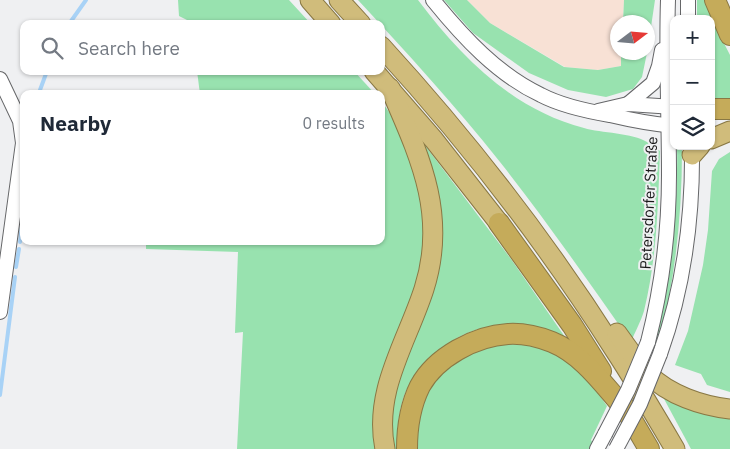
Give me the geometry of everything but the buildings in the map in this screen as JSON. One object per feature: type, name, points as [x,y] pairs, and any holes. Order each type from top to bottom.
[{"type":"highway","points":[[310,0],[328,20]]},
{"type":"highway","points":[[339,0],[357,20]]},
{"type":"highway","points":[[715,0],[730,35]]},
{"type":"highway","points":[[385,51],[489,173],[568,280],[614,348],[675,449]]},
{"type":"highway","points":[[378,75],[434,140],[499,223],[572,325],[649,449]]},
{"type":"highway","points":[[385,449],[382,410],[386,388],[424,288],[431,252],[433,222],[429,190],[421,160],[390,88]]},
{"type":"highway","points":[[715,108],[730,109]]},
{"type":"highway","points":[[715,127],[730,129]]},
{"type":"highway","points":[[715,137],[730,129]]},
{"type":"highway","points":[[568,280],[582,287],[648,374],[682,396],[714,407],[730,409]]},
{"type":"highway","points":[[407,449],[407,427],[413,404],[421,385],[436,366],[458,350],[482,338],[508,334],[531,335],[553,342],[571,352],[584,363],[627,411]]},
{"type":"street","points":[[433,0],[493,64],[517,82],[540,95],[562,104],[593,112],[642,122],[670,125]]},
{"type":"street","points":[[628,104],[653,83],[659,66],[668,0]]},
{"type":"street","points":[[688,0],[688,15]]},
{"type":"street","name":"Petersdorfer Straße","points":[[667,17],[671,105]]},
{"type":"street","points":[[0,79],[20,121]]},
{"type":"street","points":[[593,112],[628,104],[670,107]]},
{"type":"street","name":"Petersdorfer Straße","points":[[597,449],[628,390],[648,342],[657,306],[666,236],[670,150]]},
{"type":"street","points":[[616,449],[640,404],[671,324],[678,298],[691,208],[694,150]]},
{"type":"street","points":[[0,312],[20,165]]},
{"type":"shaded area","points":[[467,0],[624,0],[623,15],[610,15],[610,60],[621,60],[621,66],[598,70],[565,67],[490,23]]},
{"type":"green space","points":[[178,0],[289,0],[307,20],[187,20],[179,16]]},
{"type":"green space","points":[[358,0],[418,0],[452,42],[490,79],[512,95],[558,120],[591,130],[641,139],[660,151],[652,271],[644,311],[631,342],[550,228],[500,162],[448,99],[385,30],[385,20],[376,20]]},
{"type":"green space","points":[[444,0],[467,0],[490,23],[564,67],[598,70],[621,66],[621,60],[646,60],[642,77],[633,89],[606,97],[568,90],[529,73],[473,33]]},
{"type":"green space","points":[[624,0],[655,0],[653,15],[623,15]]},
{"type":"green space","points":[[697,0],[705,0],[710,15],[697,15]]},
{"type":"green space","points":[[715,26],[730,55],[730,102],[715,102]]},
{"type":"green space","points":[[198,75],[358,75],[371,90],[199,90]]},
{"type":"green space","points":[[385,106],[401,128],[417,165],[428,229],[417,289],[382,372],[375,412],[375,449],[237,449],[243,332],[235,333],[238,252],[146,249],[146,245],[385,245]]},
{"type":"green space","points":[[424,144],[511,259],[565,337],[537,328],[501,326],[483,328],[471,332],[447,344],[426,363],[409,384],[400,409],[397,449],[390,449],[388,406],[441,219],[436,184]]},
{"type":"green space","points":[[677,150],[682,150],[681,200],[673,275],[657,349],[654,346],[664,301],[670,258],[677,180]]},
{"type":"green space","points":[[730,152],[730,392],[707,385],[701,374],[675,365],[688,331],[703,265],[708,230],[712,171],[719,159]]},
{"type":"green space","points":[[501,342],[527,343],[554,350],[586,376],[607,406],[591,440],[594,445],[589,449],[415,449],[420,404],[430,384],[449,363],[473,348]]},
{"type":"green space","points":[[665,392],[730,413],[730,449],[691,449],[663,397]]},
{"type":"waterway","points":[[72,20],[86,0]]},
{"type":"waterway","points":[[40,90],[46,75]]},
{"type":"waterway","points":[[16,267],[19,249]]},
{"type":"waterway","points":[[0,395],[15,277]]}]
